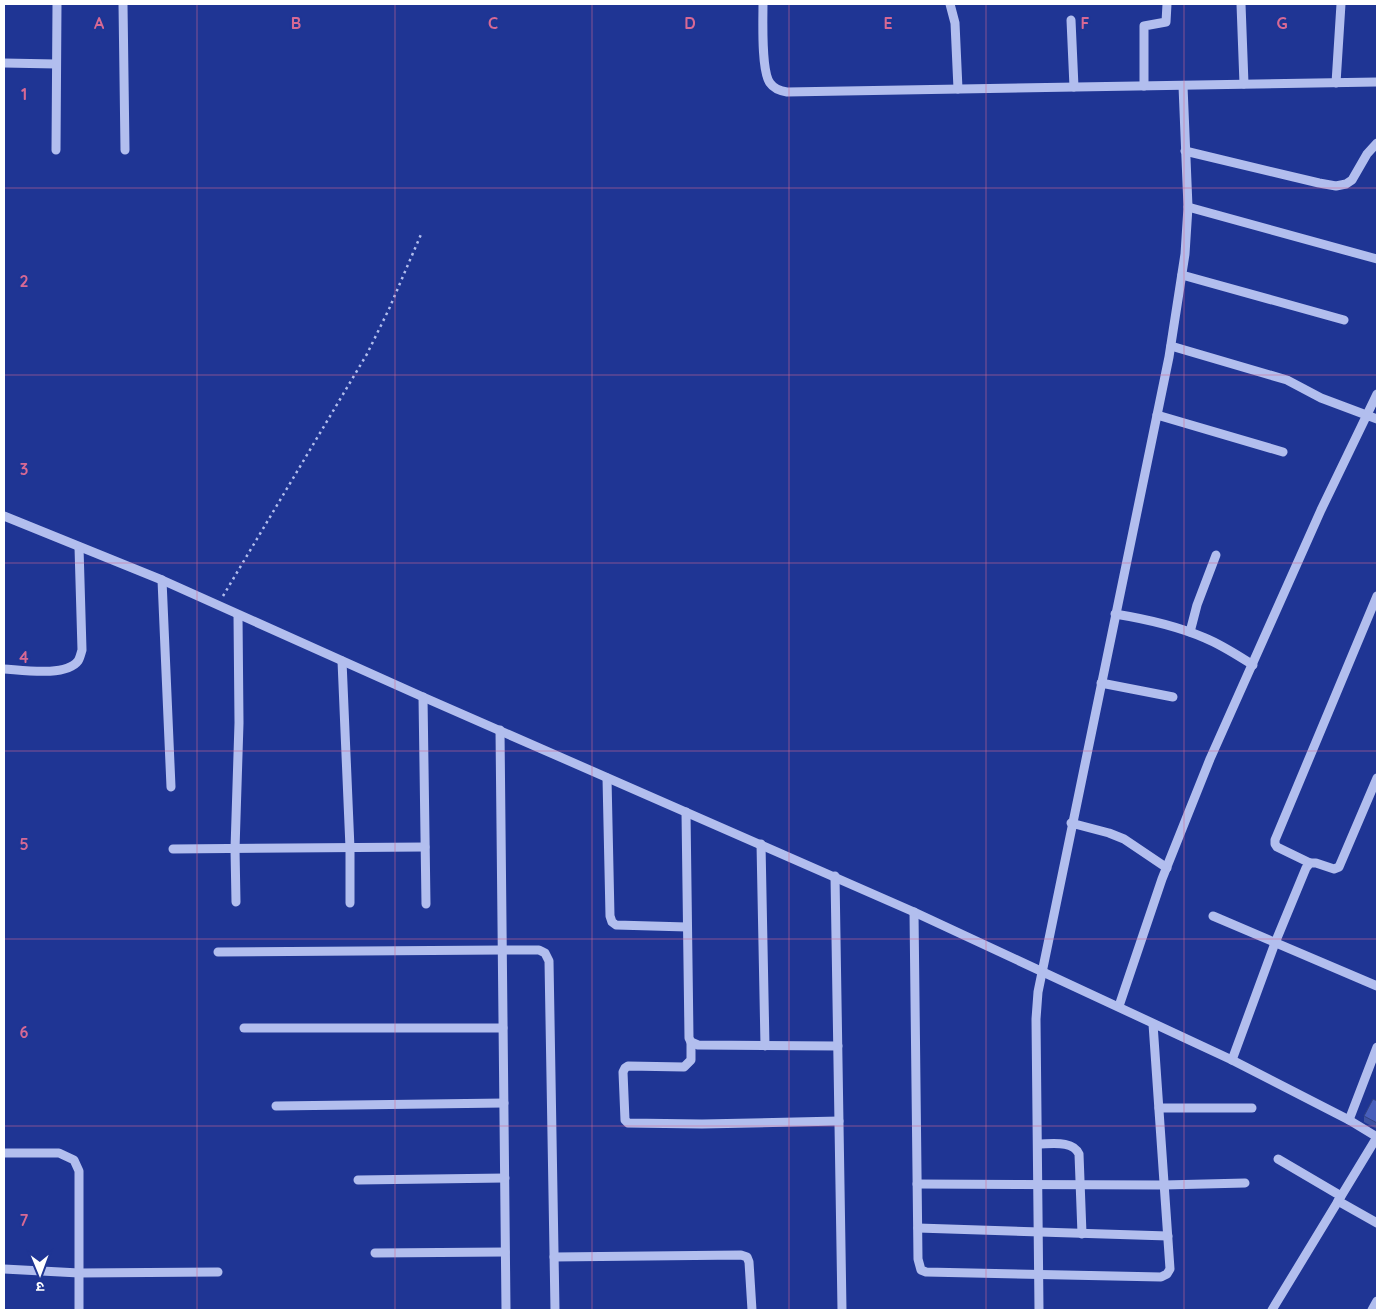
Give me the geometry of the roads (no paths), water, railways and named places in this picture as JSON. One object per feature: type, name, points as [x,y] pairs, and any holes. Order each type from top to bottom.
[{"type":"street","points":[[56,4],[56,150]]},
{"type":"street","points":[[123,4],[125,150]]},
{"type":"street","points":[[763,4],[765,70],[769,83],[777,90],[787,92],[1377,82]]},
{"type":"street","points":[[950,4],[955,23],[958,89]]},
{"type":"street","points":[[1144,86],[1144,26],[1166,22],[1167,4]]},
{"type":"street","points":[[1241,4],[1244,84]]},
{"type":"street","points":[[1336,83],[1341,4]]},
{"type":"street","points":[[1071,20],[1074,87]]},
{"type":"street","points":[[4,63],[56,64]]},
{"type":"street","points":[[1039,1310],[1036,1019],[1041,970],[1171,346],[1182,275],[1188,207],[1182,86]]},
{"type":"street","points":[[1185,151],[1319,184],[1336,186],[1346,184],[1352,180],[1367,154],[1377,143]]},
{"type":"street","points":[[1188,207],[1377,259]]},
{"type":"street","points":[[1182,275],[1344,320]]},
{"type":"street","points":[[1171,346],[1287,380],[1321,398],[1377,419]]},
{"type":"street","points":[[1119,1006],[1167,868],[1210,759],[1321,510],[1377,394]]},
{"type":"street","points":[[1157,415],[1283,452]]},
{"type":"street","points":[[4,516],[162,580],[607,778],[835,876],[1232,1060],[1349,1120],[1377,1137],[1272,1310]]},
{"type":"street","points":[[4,669],[60,670],[71,667],[78,661],[82,650],[79,547]]},
{"type":"street","points":[[1190,632],[1197,605],[1216,555]]},
{"type":"street","points":[[162,580],[171,786]]},
{"type":"street","points":[[1377,596],[1275,840],[1275,844],[1310,863],[1334,869],[1339,867],[1377,778]]},
{"type":"street","points":[[236,902],[235,848],[239,723],[238,614]]},
{"type":"street","points":[[1115,614],[1141,618],[1190,632],[1253,664]]},
{"type":"street","points":[[342,661],[350,848],[350,903]]},
{"type":"street","points":[[1101,683],[1174,697]]},
{"type":"street","points":[[423,697],[426,904]]},
{"type":"street","points":[[500,730],[506,1310]]},
{"type":"street","points":[[607,778],[610,916],[612,922],[616,925],[687,927]]},
{"type":"street","points":[[686,812],[688,1033],[692,1042],[691,1060],[684,1067],[628,1066],[625,1068],[623,1072],[626,1120],[632,1124],[839,1121]]},
{"type":"street","points":[[1071,823],[1124,839],[1167,868]]},
{"type":"street","points":[[761,844],[765,1046]]},
{"type":"street","points":[[173,849],[425,847]]},
{"type":"street","points":[[1232,1060],[1275,942],[1306,868],[1310,863]]},
{"type":"street","points":[[835,876],[842,1310]]},
{"type":"street","points":[[914,912],[917,1184],[919,1264],[921,1270],[926,1272],[1161,1277],[1167,1274],[1170,1269],[1153,1024]]},
{"type":"street","points":[[1213,916],[1377,986]]},
{"type":"street","points":[[218,952],[539,950],[545,953],[549,960],[555,1310]]},
{"type":"street","points":[[244,1028],[503,1028]]},
{"type":"street","points":[[692,1042],[698,1045],[838,1046]]},
{"type":"street","points":[[1349,1120],[1377,1047]]},
{"type":"street","points":[[276,1106],[504,1104]]},
{"type":"street","points":[[1159,1108],[1252,1108]]},
{"type":"street","points":[[1038,1144],[1071,1145],[1077,1148],[1079,1154],[1082,1234]]},
{"type":"street","points":[[4,1153],[59,1153],[74,1160],[79,1171],[79,1310]]},
{"type":"street","points":[[1278,1159],[1377,1223]]},
{"type":"street","points":[[358,1180],[504,1178]]},
{"type":"street","points":[[917,1184],[1164,1185],[1245,1183]]},
{"type":"street","points":[[918,1228],[1168,1236]]},
{"type":"street","points":[[375,1253],[505,1252]]},
{"type":"street","points":[[554,1257],[741,1255],[747,1257],[749,1262],[752,1310]]},
{"type":"street","points":[[4,1269],[79,1273],[218,1272]]},
{"type":"street","points":[[1372,1310],[1377,1301]]}]
